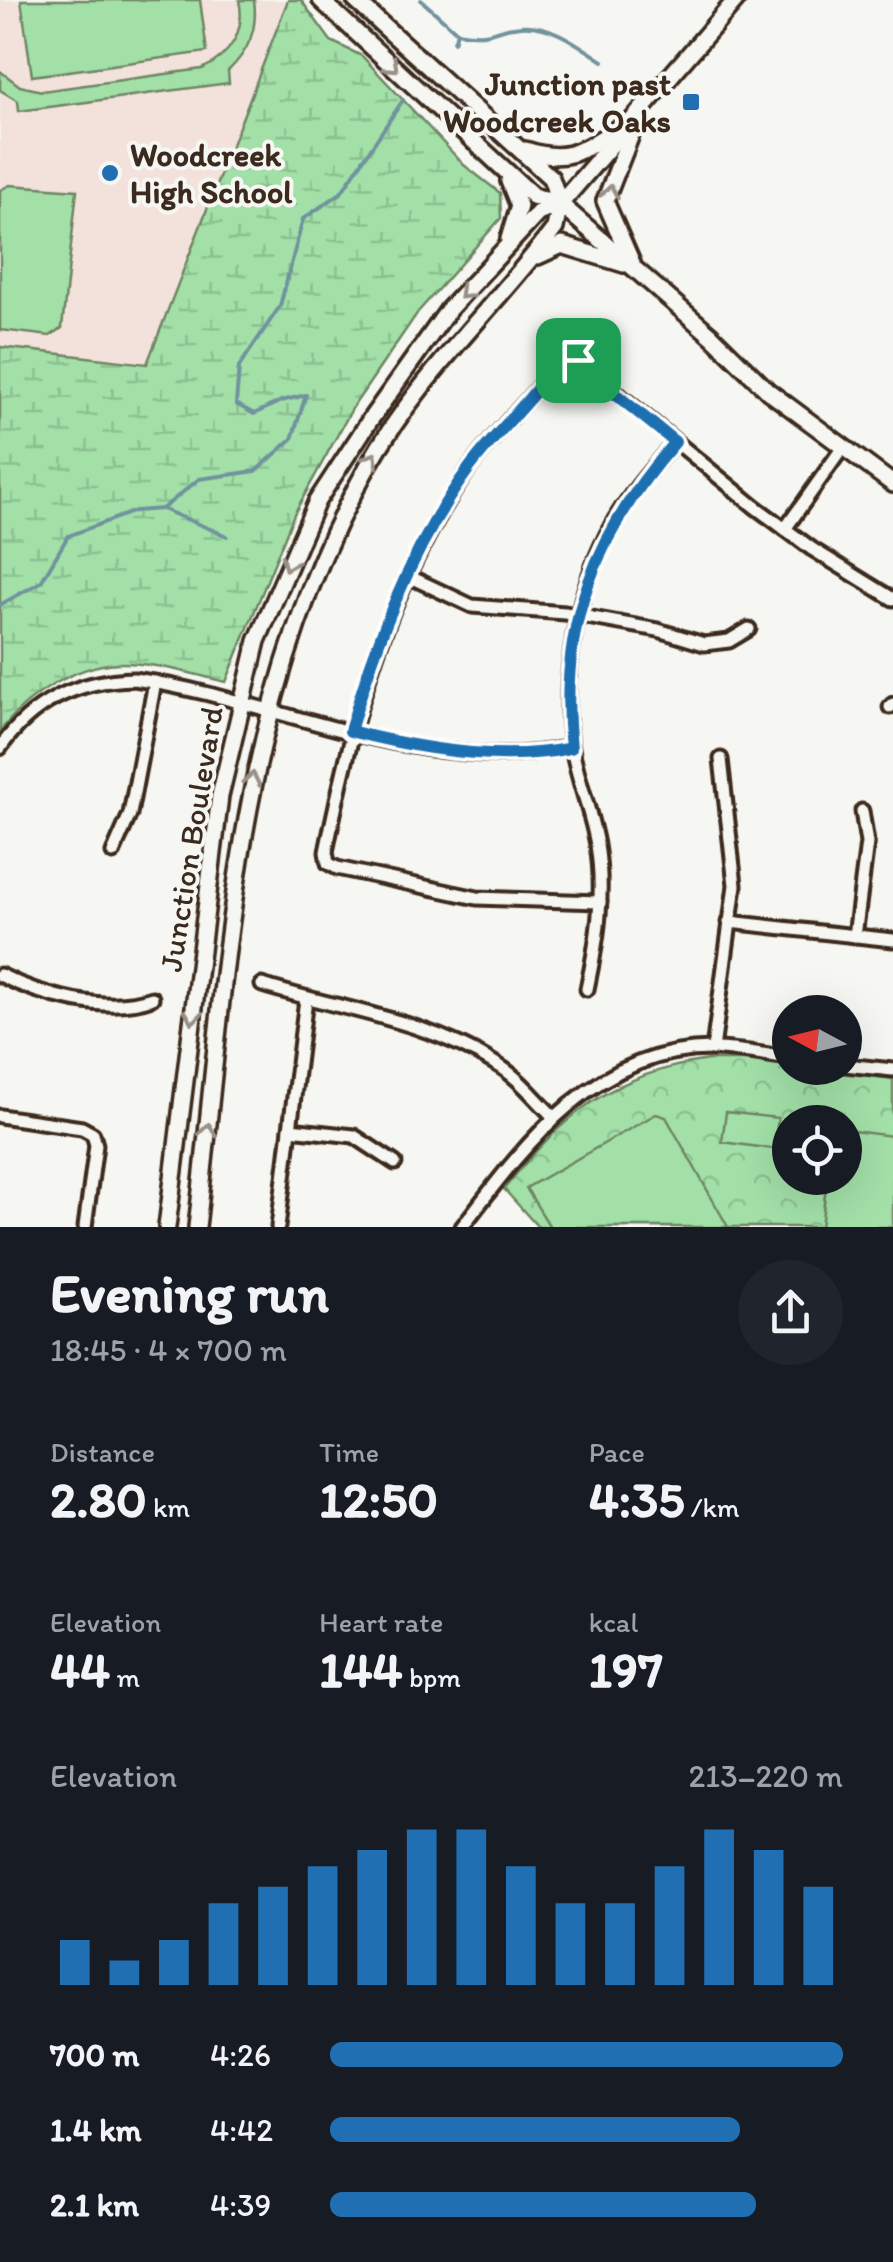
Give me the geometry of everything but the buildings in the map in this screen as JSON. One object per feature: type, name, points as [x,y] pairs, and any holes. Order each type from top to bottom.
[{"type":"main road","points":[[320,0],[534,196],[560,204],[768,392],[841,450],[893,484]]},
{"type":"main road","points":[[355,0],[551,178],[560,204]]},
{"type":"main road","name":"Junction Boulevard","points":[[168,1227],[211,854],[239,702],[262,627],[317,500],[448,309],[538,213],[560,204],[736,0]]},
{"type":"main road","points":[[517,147],[550,158],[569,157],[638,117]]},
{"type":"main road","points":[[634,267],[606,201],[638,117]]},
{"type":"main road","points":[[499,166],[518,196],[506,247]]},
{"type":"main road","name":"Junction Boulevard","points":[[197,1227],[241,850],[268,710],[302,603],[368,464],[428,379],[555,228],[560,204]]},
{"type":"main road","points":[[530,261],[562,246],[634,267]]},
{"type":"street","points":[[600,902],[451,894],[328,863],[350,731],[375,652],[408,576],[467,470],[559,361],[568,356],[784,529],[893,599]]},
{"type":"street","points":[[586,989],[600,902],[597,846],[571,748],[568,690],[588,582],[608,532],[641,481],[675,442]]},
{"type":"street","points":[[784,529],[841,450]]},
{"type":"street","points":[[408,576],[472,606],[581,616],[658,630],[704,644],[728,640],[750,629]]},
{"type":"street","points":[[0,748],[36,708],[72,689],[117,679],[155,682],[409,745],[516,754],[571,748]]},
{"type":"street","points":[[113,853],[130,814],[155,682]]},
{"type":"street","points":[[714,1049],[735,864],[721,759]]},
{"type":"street","points":[[855,936],[866,843],[862,811]]},
{"type":"street","points":[[730,922],[893,940]]},
{"type":"street","points":[[0,976],[66,997],[127,1004],[152,998]]},
{"type":"street","points":[[262,986],[408,1022],[464,1046],[499,1065],[553,1116]]},
{"type":"street","points":[[278,1227],[306,999]]},
{"type":"street","points":[[462,1227],[527,1142],[594,1084],[674,1053],[714,1049],[772,1056]]},
{"type":"street","points":[[862,1066],[893,1070]]},
{"type":"street","points":[[0,1116],[82,1128],[93,1134],[96,1145],[85,1227]]},
{"type":"street","points":[[290,1128],[354,1136],[396,1163]]},
{"type":"shaded area","name":"Woodcreek High School","points":[[0,0],[288,0],[147,365],[0,346]]},
{"type":"green space","points":[[21,0],[200,0],[207,52],[32,76]]},
{"type":"green space","points":[[239,0],[254,0],[255,21],[247,47],[228,71],[229,83],[19,111],[18,101],[0,90],[0,71],[20,86],[42,91],[202,69],[221,57],[234,41],[240,22]]},
{"type":"green space","points":[[288,0],[301,0],[331,41],[362,56],[464,165],[500,193],[501,218],[418,312],[353,407],[294,514],[226,682],[145,664],[102,665],[52,686],[23,707],[0,732],[0,347],[147,364]]},
{"type":"green space","points":[[10,185],[77,190],[62,328],[50,336],[0,330],[0,190]]},
{"type":"green space","points":[[708,1060],[750,1060],[772,1063],[772,1085],[862,1085],[862,1075],[893,1079],[893,1227],[538,1227],[504,1189],[569,1119],[616,1087]]},
{"type":"green space","points":[[726,1112],[772,1117],[772,1149],[722,1142]]},
{"type":"green space","points":[[656,1114],[666,1117],[728,1227],[550,1227],[526,1188]]},
{"type":"green space","points":[[862,1132],[893,1136],[893,1227],[821,1227],[825,1195],[862,1195]]},
{"type":"waterway","points":[[421,0],[457,32],[454,42]]},
{"type":"waterway","points":[[457,32],[486,34],[521,26],[544,28],[603,61]]},
{"type":"waterway","points":[[0,605],[41,582],[68,536],[135,511],[162,509],[199,479],[256,471],[292,439],[306,395],[254,414],[236,404],[239,367],[280,306],[303,219],[341,193],[403,100]]},
{"type":"waterway","points":[[162,509],[227,536]]},
{"type":"place","name":"Junction past Woodcreek Oaks","points":[[691,102]]},
{"type":"place","name":"Woodcreek High School","points":[[110,173]]},
{"type":"route","points":[[568,356],[578,360],[675,442],[623,507],[608,532],[588,582],[568,690],[571,748],[516,754],[409,745],[350,731],[391,612],[423,545],[467,470],[559,361],[568,356]]}]
